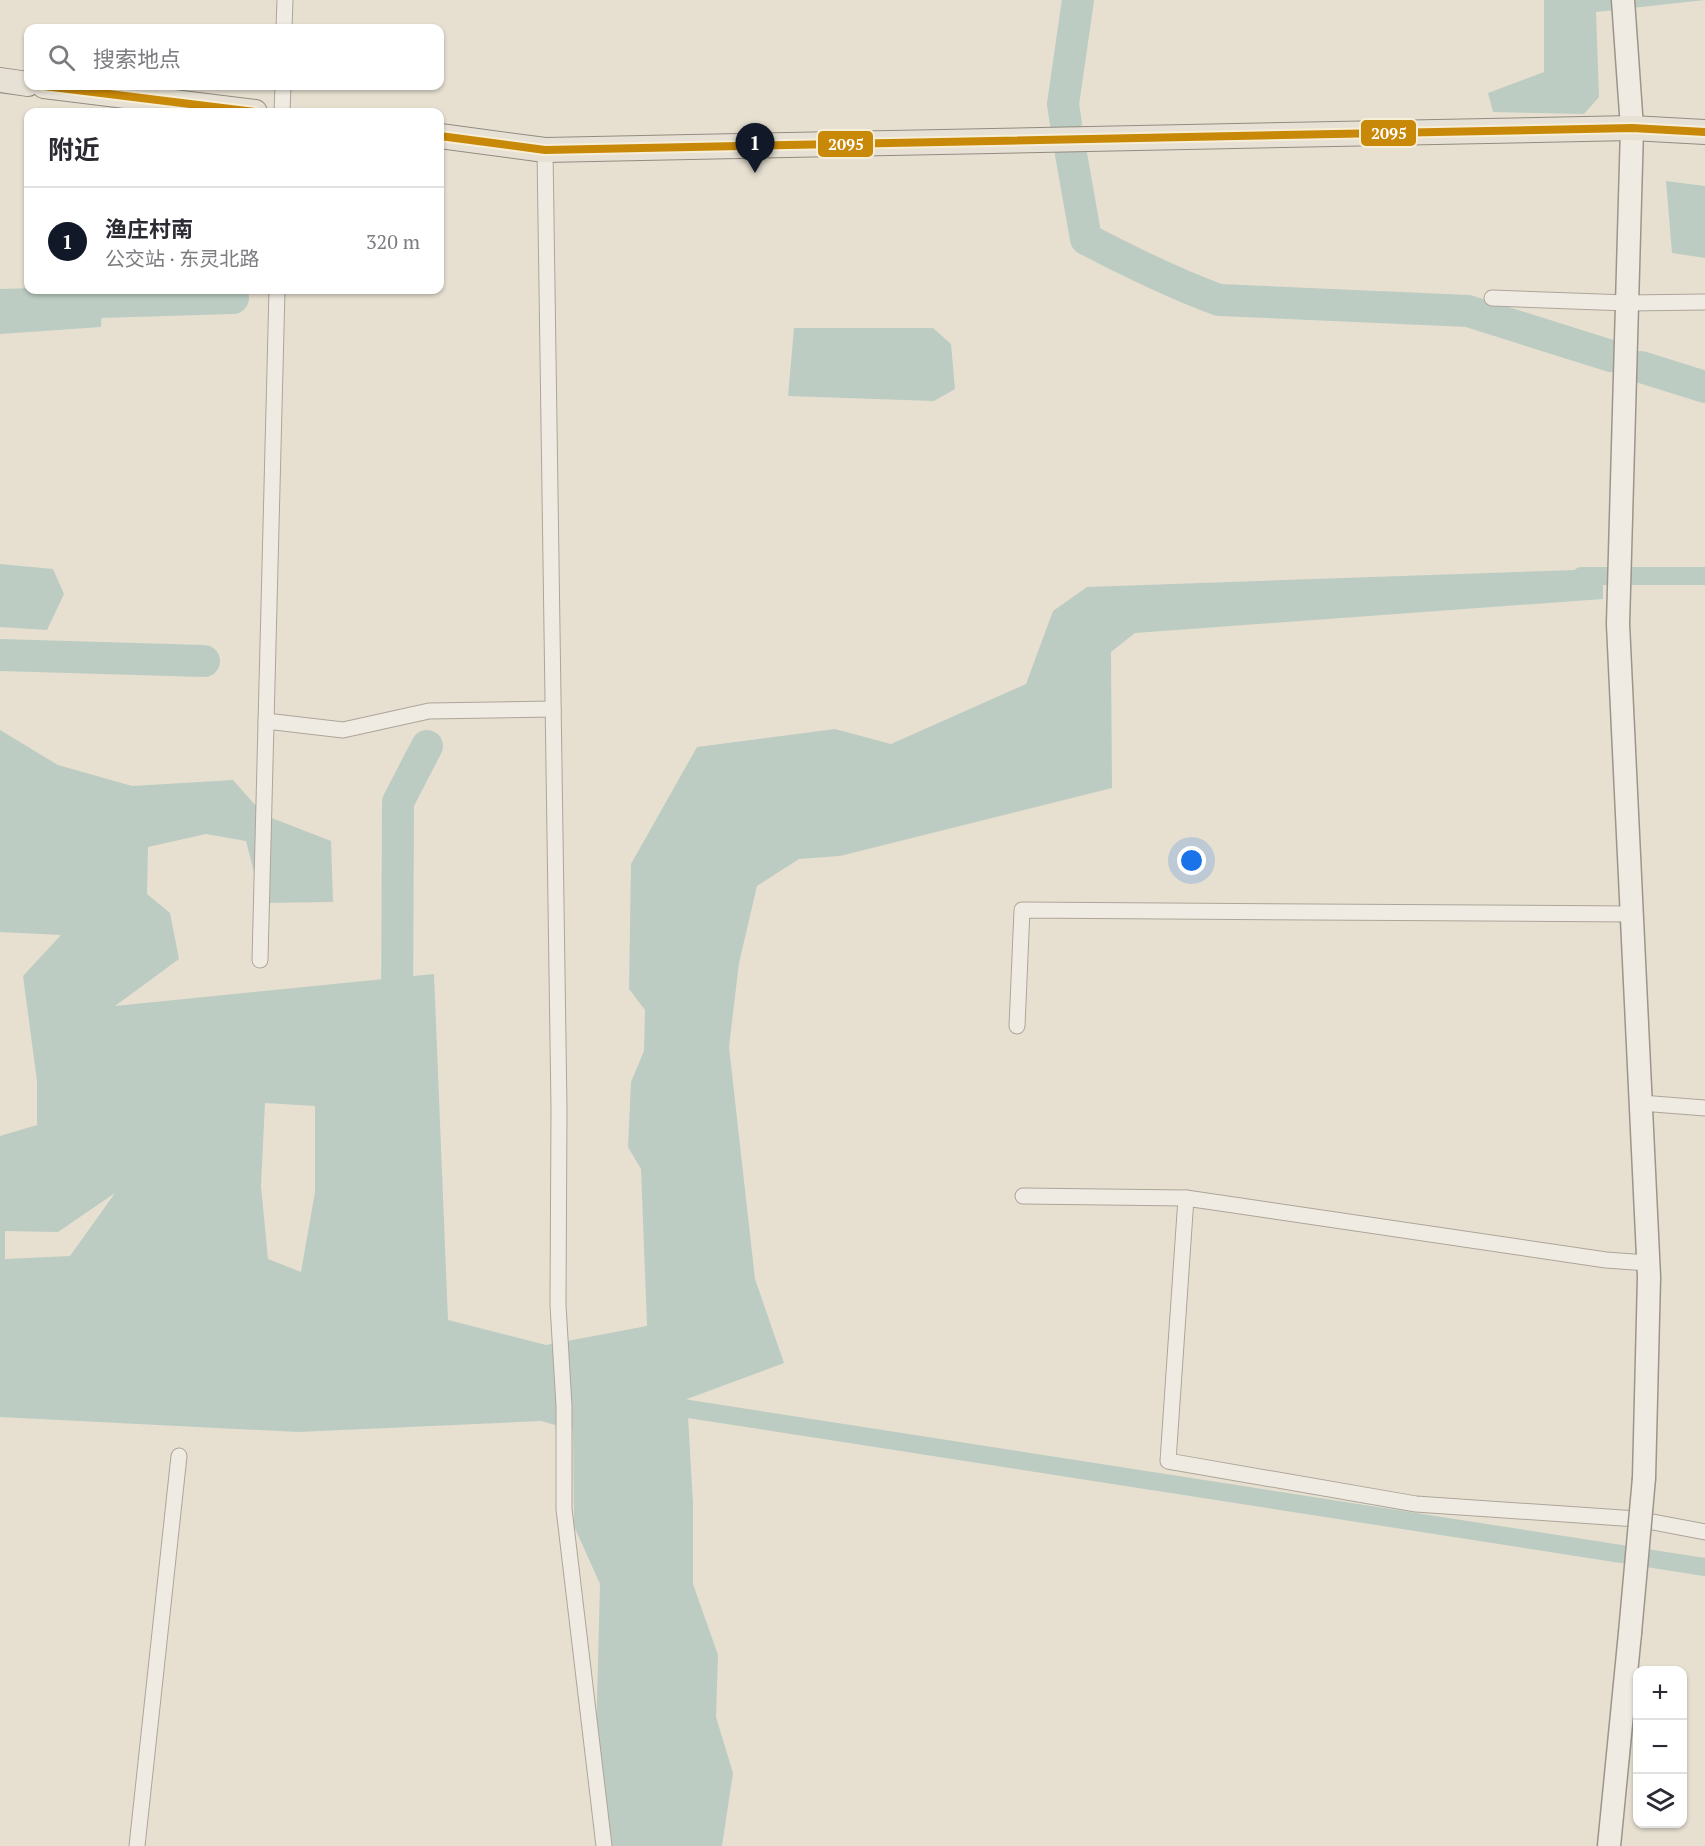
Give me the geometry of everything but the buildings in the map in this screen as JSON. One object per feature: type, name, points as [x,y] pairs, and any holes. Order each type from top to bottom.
[{"type":"main road","points":[[0,80],[24,83]]},
{"type":"main road","points":[[76,90],[223,108]]},
{"type":"main road","points":[[444,137],[544,150],[1632,128],[1705,132]]},
{"type":"street","points":[[284,24],[285,0]]},
{"type":"street","points":[[1609,1846],[1644,1478],[1648,1263],[1618,624],[1632,128],[1623,0]]},
{"type":"street","points":[[282,90],[282,108]]},
{"type":"street","points":[[544,150],[559,1108],[558,1305],[564,1406],[564,1509],[604,1846]]},
{"type":"street","points":[[260,960],[277,294]]},
{"type":"street","points":[[1492,298],[1627,303],[1705,302]]},
{"type":"street","points":[[266,721],[343,730],[429,711],[553,709]]},
{"type":"street","points":[[1017,1026],[1022,910],[1632,914]]},
{"type":"street","points":[[1641,1103],[1705,1108]]},
{"type":"street","points":[[1023,1196],[1186,1198],[1606,1260],[1648,1263]]},
{"type":"street","points":[[1186,1198],[1168,1461],[1416,1504],[1637,1519],[1705,1533]]},
{"type":"street","points":[[137,1846],[179,1456]]},
{"type":"shaded area","points":[[1544,0],[1705,0],[1596,12],[1599,97],[1584,114],[1493,112],[1488,93],[1544,72]]},
{"type":"shaded area","points":[[1666,181],[1705,186],[1705,258],[1672,253]]},
{"type":"shaded area","points":[[0,299],[102,302],[101,327],[0,334]]},
{"type":"shaded area","points":[[794,328],[933,328],[951,344],[955,389],[934,401],[788,396]]},
{"type":"shaded area","points":[[0,564],[53,569],[64,594],[47,630],[0,627]]},
{"type":"shaded area","points":[[1603,569],[1603,599],[1135,633],[1111,652],[1112,788],[840,856],[799,859],[757,886],[739,963],[729,1047],[755,1279],[784,1363],[687,1399],[693,1503],[693,1584],[718,1655],[716,1717],[733,1773],[722,1846],[609,1846],[596,1739],[600,1584],[574,1526],[573,1430],[541,1421],[298,1432],[0,1417],[0,1136],[37,1125],[37,1081],[23,976],[61,935],[0,932],[0,730],[58,765],[132,786],[233,780],[264,815],[331,841],[333,902],[262,903],[246,841],[206,834],[148,847],[147,894],[170,913],[179,959],[115,1006],[434,974],[448,1320],[546,1345],[647,1326],[641,1169],[628,1147],[631,1082],[644,1051],[645,1010],[629,989],[631,864],[697,747],[835,729],[891,744],[1026,684],[1053,611],[1087,587]],"holes":[[[265,1103],[315,1106],[315,1192],[301,1272],[268,1259],[261,1186]],[[115,1193],[70,1256],[5,1259],[5,1231],[58,1232]]]},
{"type":"waterway","points":[[1066,124],[1063,104],[1078,0]]},
{"type":"waterway","points":[[1071,154],[1086,239],[1151,272],[1219,300],[1468,311],[1611,356]]},
{"type":"waterway","points":[[0,305],[233,298]]},
{"type":"waterway","points":[[1641,367],[1705,387]]},
{"type":"waterway","points":[[1581,576],[1705,576]]},
{"type":"waterway","points":[[0,655],[204,661]]},
{"type":"waterway","points":[[397,1020],[398,802],[427,746]]},
{"type":"waterway","points":[[663,1405],[1705,1567]]},
{"type":"transit line","name":"2095","points":[[76,90],[223,108]]},
{"type":"transit line","name":"2095","points":[[444,137],[545,150],[1632,128],[1705,132]]},
{"type":"place","name":"渔庄村南","points":[[755,173]]}]
